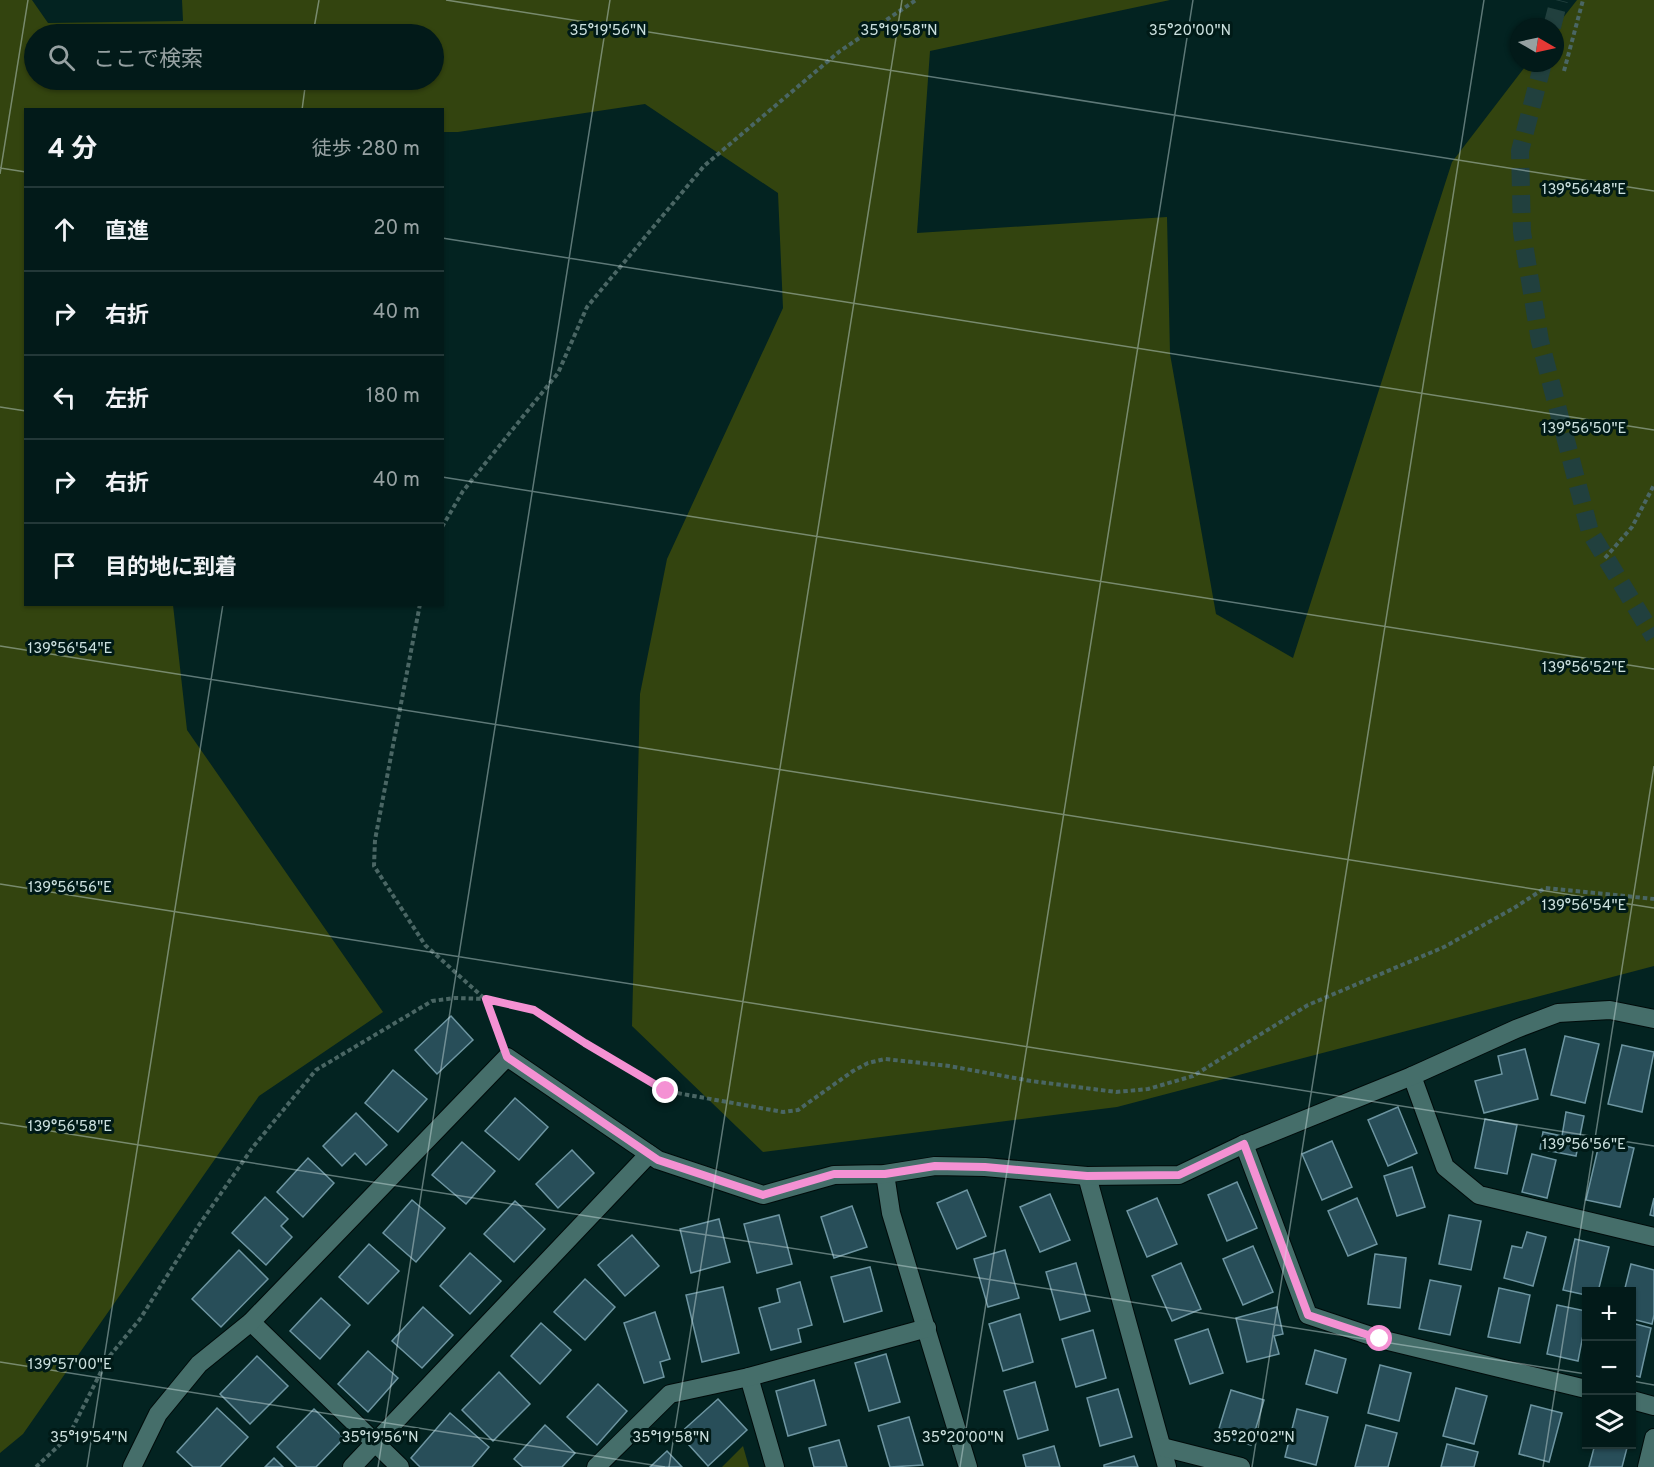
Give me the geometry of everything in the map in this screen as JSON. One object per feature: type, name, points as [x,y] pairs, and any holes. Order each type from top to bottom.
[{"type":"street","points":[[132,1467],[158,1414],[199,1364],[251,1322],[507,1057],[658,1160],[763,1195],[834,1174],[885,1174],[935,1166],[985,1167],[1087,1176],[1179,1175],[1244,1144],[1412,1076],[1516,1029],[1558,1013],[1610,1010],[1654,1019]]},
{"type":"street","points":[[1412,1076],[1445,1167],[1479,1195],[1654,1237]]},
{"type":"street","points":[[1244,1144],[1308,1315],[1380,1339],[1582,1388]]},
{"type":"street","points":[[352,1467],[649,1154]]},
{"type":"street","points":[[885,1174],[891,1213],[969,1467]]},
{"type":"street","points":[[1087,1176],[1167,1467]]},
{"type":"street","points":[[251,1322],[400,1467]]},
{"type":"street","points":[[596,1467],[670,1394],[749,1377],[927,1328]]},
{"type":"street","points":[[749,1377],[774,1467]]},
{"type":"street","points":[[1636,1402],[1654,1406]]},
{"type":"street","points":[[1647,1467],[1654,1438]]},
{"type":"street","points":[[1162,1447],[1241,1467]]},
{"type":"path","points":[[444,524],[463,491],[558,373],[587,306],[704,166],[840,51],[916,0]]},
{"type":"path","points":[[1564,71],[1583,0]]},
{"type":"path","points":[[1605,558],[1632,527],[1654,485]]},
{"type":"path","points":[[420,606],[375,840],[374,866],[425,945],[486,999],[507,1057]]},
{"type":"path","points":[[36,1467],[68,1437],[108,1358],[140,1319],[199,1225],[253,1147],[316,1070],[432,1001],[455,998],[486,999],[534,1010],[666,1091],[783,1112],[798,1110],[853,1071],[868,1063],[885,1059],[949,1066],[1031,1081],[1116,1092],[1148,1089],[1193,1076],[1308,1005],[1444,947],[1545,888],[1654,899]]},
{"type":"green space","points":[[0,0],[32,0],[48,23],[183,21],[182,0],[1170,0],[930,51],[917,233],[1167,217],[1170,354],[1216,614],[1293,658],[1452,162],[1521,72],[1564,72],[1563,18],[1577,0],[1654,0],[1654,966],[1117,1107],[763,1152],[632,1026],[640,694],[667,559],[783,308],[778,193],[645,104],[458,132],[444,132],[444,108],[24,108],[24,606],[173,606],[187,730],[383,1012],[259,1096],[23,1434],[0,1453]]},
{"type":"green space","points":[[743,1446],[749,1467],[722,1467]]},
{"type":"building","points":[[451,1016],[473,1040],[437,1074],[415,1050]]},
{"type":"building","points":[[1565,1036],[1599,1044],[1585,1103],[1551,1095]]},
{"type":"building","points":[[1622,1045],[1654,1052],[1642,1112],[1608,1104]]},
{"type":"building","points":[[1525,1049],[1538,1099],[1484,1113],[1475,1081],[1502,1074],[1498,1056]]},
{"type":"building","points":[[393,1070],[427,1099],[398,1132],[365,1103]]},
{"type":"building","points":[[515,1098],[548,1127],[519,1160],[485,1131]]},
{"type":"building","points":[[1398,1107],[1417,1153],[1388,1166],[1368,1120]]},
{"type":"building","points":[[1566,1112],[1584,1116],[1576,1156],[1540,1149],[1543,1132],[1562,1136]]},
{"type":"building","points":[[356,1113],[387,1145],[366,1165],[355,1153],[342,1166],[323,1146]]},
{"type":"building","points":[[1485,1119],[1517,1125],[1507,1174],[1475,1168]]},
{"type":"building","points":[[1600,1140],[1634,1148],[1620,1207],[1586,1200]]},
{"type":"building","points":[[1332,1141],[1352,1187],[1322,1200],[1302,1154]]},
{"type":"building","points":[[462,1142],[495,1171],[466,1204],[432,1175]]},
{"type":"building","points":[[572,1150],[594,1173],[558,1208],[536,1184]]},
{"type":"building","points":[[1532,1154],[1556,1160],[1547,1198],[1522,1192]]},
{"type":"building","points":[[308,1158],[334,1183],[303,1217],[277,1192]]},
{"type":"building","points":[[1412,1167],[1425,1207],[1397,1216],[1384,1176]]},
{"type":"building","points":[[1237,1182],[1257,1228],[1227,1241],[1208,1195]]},
{"type":"building","points":[[967,1190],[986,1236],[957,1249],[937,1203]]},
{"type":"building","points":[[1050,1194],[1070,1240],[1040,1252],[1020,1207]]},
{"type":"building","points":[[265,1197],[288,1219],[281,1226],[292,1237],[266,1265],[232,1233]]},
{"type":"building","points":[[1157,1198],[1177,1244],[1147,1257],[1127,1211]]},
{"type":"building","points":[[1357,1198],[1377,1244],[1348,1256],[1328,1211]]},
{"type":"building","points":[[1654,1198],[1654,1216],[1650,1215]]},
{"type":"building","points":[[412,1200],[445,1228],[416,1262],[383,1233]]},
{"type":"building","points":[[515,1201],[545,1229],[514,1262],[484,1234]]},
{"type":"building","points":[[852,1206],[867,1247],[834,1258],[821,1217]]},
{"type":"building","points":[[779,1215],[792,1264],[757,1273],[744,1224]]},
{"type":"building","points":[[1449,1215],[1481,1221],[1471,1270],[1439,1264]]},
{"type":"building","points":[[719,1219],[730,1262],[691,1273],[680,1229]]},
{"type":"building","points":[[1527,1232],[1546,1237],[1533,1286],[1504,1278],[1512,1246],[1522,1248]]},
{"type":"building","points":[[632,1235],[659,1266],[625,1296],[598,1265]]},
{"type":"building","points":[[1575,1239],[1609,1247],[1599,1287],[1582,1287],[1582,1294],[1563,1290]]},
{"type":"building","points":[[369,1244],[399,1271],[368,1304],[339,1277]]},
{"type":"building","points":[[1253,1246],[1273,1292],[1243,1305],[1223,1259]]},
{"type":"building","points":[[239,1250],[268,1279],[221,1327],[192,1299]]},
{"type":"building","points":[[1005,1250],[1019,1298],[988,1307],[974,1259]]},
{"type":"building","points":[[470,1253],[501,1281],[470,1314],[440,1286]]},
{"type":"building","points":[[1375,1254],[1406,1258],[1400,1308],[1368,1304]]},
{"type":"building","points":[[1076,1263],[1090,1311],[1060,1320],[1046,1272]]},
{"type":"building","points":[[1181,1263],[1201,1309],[1172,1321],[1152,1276]]},
{"type":"building","points":[[1631,1264],[1654,1270],[1652,1324],[1636,1320],[1636,1287],[1625,1287]]},
{"type":"building","points":[[870,1267],[882,1311],[844,1322],[831,1277]]},
{"type":"building","points":[[585,1279],[615,1307],[585,1340],[554,1312]]},
{"type":"building","points":[[1430,1280],[1461,1286],[1450,1335],[1419,1329]]},
{"type":"building","points":[[800,1282],[812,1325],[798,1329],[801,1342],[771,1350],[759,1308],[780,1302],[777,1289]]},
{"type":"building","points":[[723,1287],[739,1353],[702,1362],[686,1295]]},
{"type":"building","points":[[1499,1288],[1530,1295],[1520,1343],[1488,1337]]},
{"type":"building","points":[[321,1298],[350,1325],[320,1359],[290,1331]]},
{"type":"building","points":[[1557,1305],[1582,1310],[1582,1340],[1578,1361],[1547,1354]]},
{"type":"building","points":[[423,1307],[453,1335],[422,1368],[392,1341]]},
{"type":"building","points":[[1277,1307],[1283,1334],[1274,1336],[1279,1354],[1247,1362],[1236,1318]]},
{"type":"building","points":[[655,1312],[670,1359],[660,1362],[664,1377],[644,1383],[624,1323]]},
{"type":"building","points":[[1020,1314],[1033,1362],[1003,1371],[989,1324]]},
{"type":"building","points":[[541,1323],[571,1350],[540,1384],[511,1356]]},
{"type":"building","points":[[1636,1324],[1651,1328],[1640,1377],[1636,1376]]},
{"type":"building","points":[[1208,1329],[1223,1373],[1190,1384],[1175,1340]]},
{"type":"building","points":[[1093,1330],[1106,1378],[1076,1387],[1062,1339]]},
{"type":"building","points":[[1315,1350],[1346,1359],[1337,1393],[1306,1384]]},
{"type":"building","points":[[368,1351],[398,1378],[368,1412],[338,1384]]},
{"type":"building","points":[[886,1354],[900,1402],[869,1411],[855,1363]]},
{"type":"building","points":[[257,1356],[288,1386],[250,1424],[220,1394]]},
{"type":"building","points":[[1380,1365],[1411,1373],[1399,1421],[1368,1413]]},
{"type":"building","points":[[499,1372],[530,1404],[493,1441],[462,1410]]},
{"type":"building","points":[[814,1380],[826,1425],[788,1436],[776,1391]]},
{"type":"building","points":[[1035,1382],[1048,1430],[1018,1439],[1004,1391]]},
{"type":"building","points":[[598,1384],[627,1411],[597,1445],[567,1417]]},
{"type":"building","points":[[1456,1388],[1487,1396],[1474,1444],[1443,1436]]},
{"type":"building","points":[[1118,1389],[1132,1437],[1100,1446],[1087,1398]]},
{"type":"building","points":[[1231,1390],[1264,1400],[1251,1445],[1217,1435]]},
{"type":"building","points":[[718,1399],[747,1430],[708,1466],[679,1434]]},
{"type":"building","points":[[1531,1405],[1562,1413],[1549,1462],[1519,1454]]},
{"type":"building","points":[[217,1408],[248,1437],[220,1467],[193,1467],[177,1452]]},
{"type":"building","points":[[314,1409],[344,1438],[316,1467],[297,1467],[277,1447]]},
{"type":"building","points":[[1297,1409],[1328,1417],[1316,1465],[1285,1457]]},
{"type":"building","points":[[450,1413],[489,1447],[472,1467],[420,1467],[411,1458]]},
{"type":"building","points":[[909,1417],[923,1465],[890,1467],[878,1426]]},
{"type":"building","points":[[545,1425],[575,1453],[562,1467],[523,1467],[514,1459]]},
{"type":"building","points":[[1366,1425],[1397,1433],[1388,1467],[1355,1467]]},
{"type":"building","points":[[839,1440],[847,1467],[814,1467],[809,1448]]},
{"type":"building","points":[[1447,1444],[1478,1452],[1474,1467],[1441,1467]]},
{"type":"building","points":[[1054,1446],[1060,1467],[1026,1467],[1023,1455]]},
{"type":"building","points":[[1594,1449],[1627,1449],[1622,1467],[1589,1467]]},
{"type":"building","points":[[667,1451],[682,1467],[650,1467]]},
{"type":"building","points":[[1134,1456],[1138,1467],[1104,1467],[1104,1465]]},
{"type":"building","points":[[274,1458],[283,1467],[265,1467]]},
{"type":"tunnel","points":[[1554,18],[1559,0]]},
{"type":"tunnel","points":[[1541,72],[1520,151],[1522,232],[1540,341],[1590,532],[1654,637]]},
{"type":"route","points":[[666,1091],[534,1010],[486,999],[507,1057],[658,1160],[763,1195],[834,1174],[885,1174],[935,1166],[985,1167],[1087,1176],[1179,1175],[1244,1144],[1308,1315],[1380,1339]]}]
